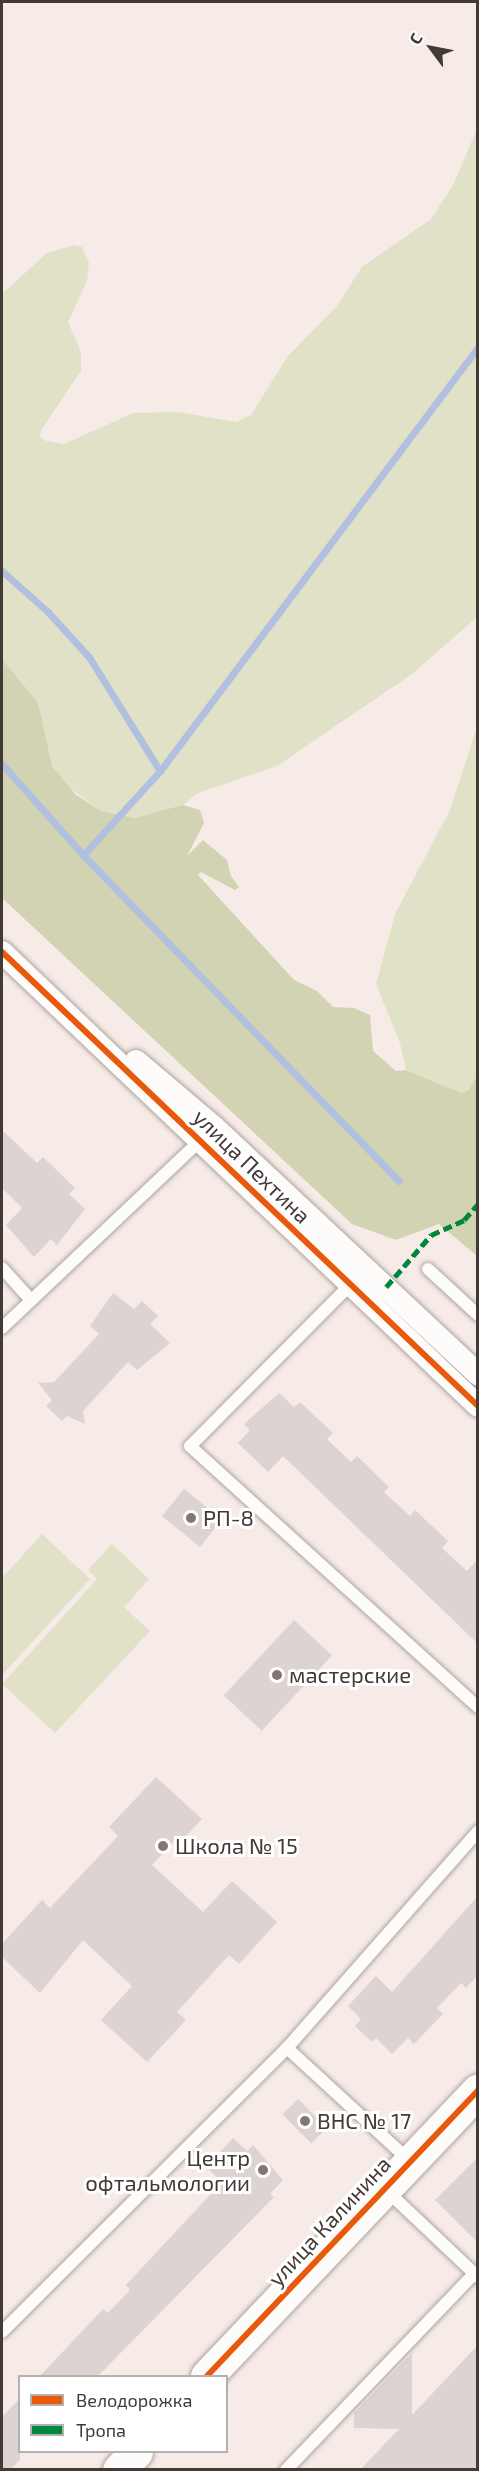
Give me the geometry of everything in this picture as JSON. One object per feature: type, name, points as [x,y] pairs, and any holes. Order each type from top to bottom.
[{"type":"street","name":"улица Пехтина","points":[[2,950],[207,1134],[358,1277],[477,1406]]},
{"type":"street","name":"улица Пехтина","points":[[358,1277],[477,1374]]},
{"type":"street","name":"улица Калинина","points":[[208,2375],[477,2090]]},
{"type":"street","points":[[119,2469],[134,2453]]},
{"type":"lane","points":[[2,1328],[30,1299],[207,1134]]},
{"type":"lane","points":[[2,1268],[30,1299]]},
{"type":"lane","points":[[428,1269],[477,1315]]},
{"type":"lane","points":[[358,1277],[190,1446],[477,1707]]},
{"type":"lane","points":[[2,2332],[287,2048],[477,1831]]},
{"type":"lane","points":[[287,2048],[410,2161]]},
{"type":"lane","points":[[286,2469],[476,2276],[385,2189]]},
{"type":"green space","points":[[477,129],[477,617],[412,674],[277,766],[198,793],[183,805],[160,814],[135,818],[101,811],[62,782],[48,757],[37,703],[2,659],[2,294],[47,253],[74,245],[82,247],[89,263],[87,281],[68,322],[81,352],[81,371],[42,429],[39,436],[46,441],[64,444],[133,413],[178,412],[236,422],[251,415],[287,357],[336,307],[362,267],[431,219],[453,185]]},
{"type":"green space","points":[[2,659],[38,703],[52,766],[75,794],[101,811],[135,818],[183,805],[200,810],[204,823],[187,856],[203,840],[227,860],[231,876],[239,887],[235,890],[201,872],[198,875],[294,980],[317,991],[333,1007],[354,1008],[370,1015],[373,1051],[396,1071],[406,1070],[461,1093],[469,1090],[477,1075],[477,1256],[439,1224],[396,1240],[352,1224],[2,898]]},
{"type":"green space","points":[[477,727],[478,1075],[469,1090],[461,1093],[406,1070],[400,1043],[376,984],[395,914],[450,810]]},
{"type":"green space","points":[[42,1534],[90,1579],[2,1675],[2,1578]]},
{"type":"green space","points":[[112,1544],[149,1579],[124,1607],[150,1631],[55,1733],[2,1684],[97,1579],[88,1570]]},
{"type":"building","points":[[2,1130],[37,1163],[43,1157],[75,1188],[69,1194],[85,1209],[57,1245],[51,1239],[34,1257],[6,1225],[22,1208],[2,1188]]},
{"type":"building","points":[[113,1293],[134,1309],[142,1301],[158,1316],[150,1324],[170,1343],[137,1370],[128,1362],[83,1411],[85,1424],[67,1416],[62,1421],[46,1406],[52,1400],[38,1383],[54,1382],[99,1334],[90,1326]]},
{"type":"building","points":[[279,1393],[294,1407],[300,1402],[333,1433],[327,1439],[351,1462],[357,1456],[389,1487],[384,1492],[410,1516],[415,1510],[448,1541],[442,1548],[467,1571],[477,1560],[477,1643],[283,1456],[268,1472],[238,1443],[250,1430],[244,1424]]},
{"type":"building","name":"РП-8","points":[[184,1489],[222,1520],[200,1547],[162,1516]]},
{"type":"building","name":"мастерские","points":[[294,1620],[332,1655],[262,1731],[224,1695]]},
{"type":"building","points":[[156,1777],[202,1819],[184,1838],[180,1835],[152,1865],[203,1912],[232,1881],[277,1922],[239,1964],[229,1955],[177,2012],[186,2020],[147,2062],[101,2020],[132,1986],[83,1940],[40,1993],[2,1957],[2,1944],[42,1900],[50,1908],[118,1836],[109,1827]]},
{"type":"building","points":[[477,1897],[477,1976],[466,1988],[461,1983],[437,2008],[443,2014],[414,2044],[408,2038],[392,2054],[376,2038],[372,2042],[355,2026],[361,2019],[348,2006],[376,1976],[392,1992]]},
{"type":"building","name":"ВНС № 17","points":[[298,2099],[327,2128],[311,2144],[282,2115]]},
{"type":"building","points":[[233,2138],[247,2151],[253,2145],[283,2180],[270,2194],[274,2197],[99,2375],[41,2375],[103,2309],[108,2313],[130,2290],[126,2285],[222,2182],[206,2167]]},
{"type":"building","points":[[477,2158],[477,2242],[435,2200]]},
{"type":"building","points":[[477,2346],[477,2469],[361,2469],[399,2429],[354,2428],[354,2413],[412,2353],[412,2415]]},
{"type":"building","points":[[18,2400],[20,2460],[11,2469],[2,2469],[2,2417]]},
{"type":"waterway","points":[[160,771],[478,347]]},
{"type":"waterway","points":[[2,571],[48,612],[89,657],[160,771],[83,855]]},
{"type":"waterway","points":[[2,764],[83,855],[399,1181]]},
{"type":"marked path","points":[[386,1287],[431,1235],[464,1220],[478,1204]]},
{"type":"cycle path","points":[[2,952],[478,1406]]},
{"type":"cycle path","points":[[208,2375],[478,2090]]},
{"type":"place","name":"РП-8","points":[[191,1518]]},
{"type":"place","name":"мастерские","points":[[277,1675]]},
{"type":"place","name":"Школа № 15","points":[[163,1846]]},
{"type":"place","name":"ВНС № 17","points":[[305,2121]]},
{"type":"place","name":"Центр офтальмологии","points":[[263,2170]]}]
